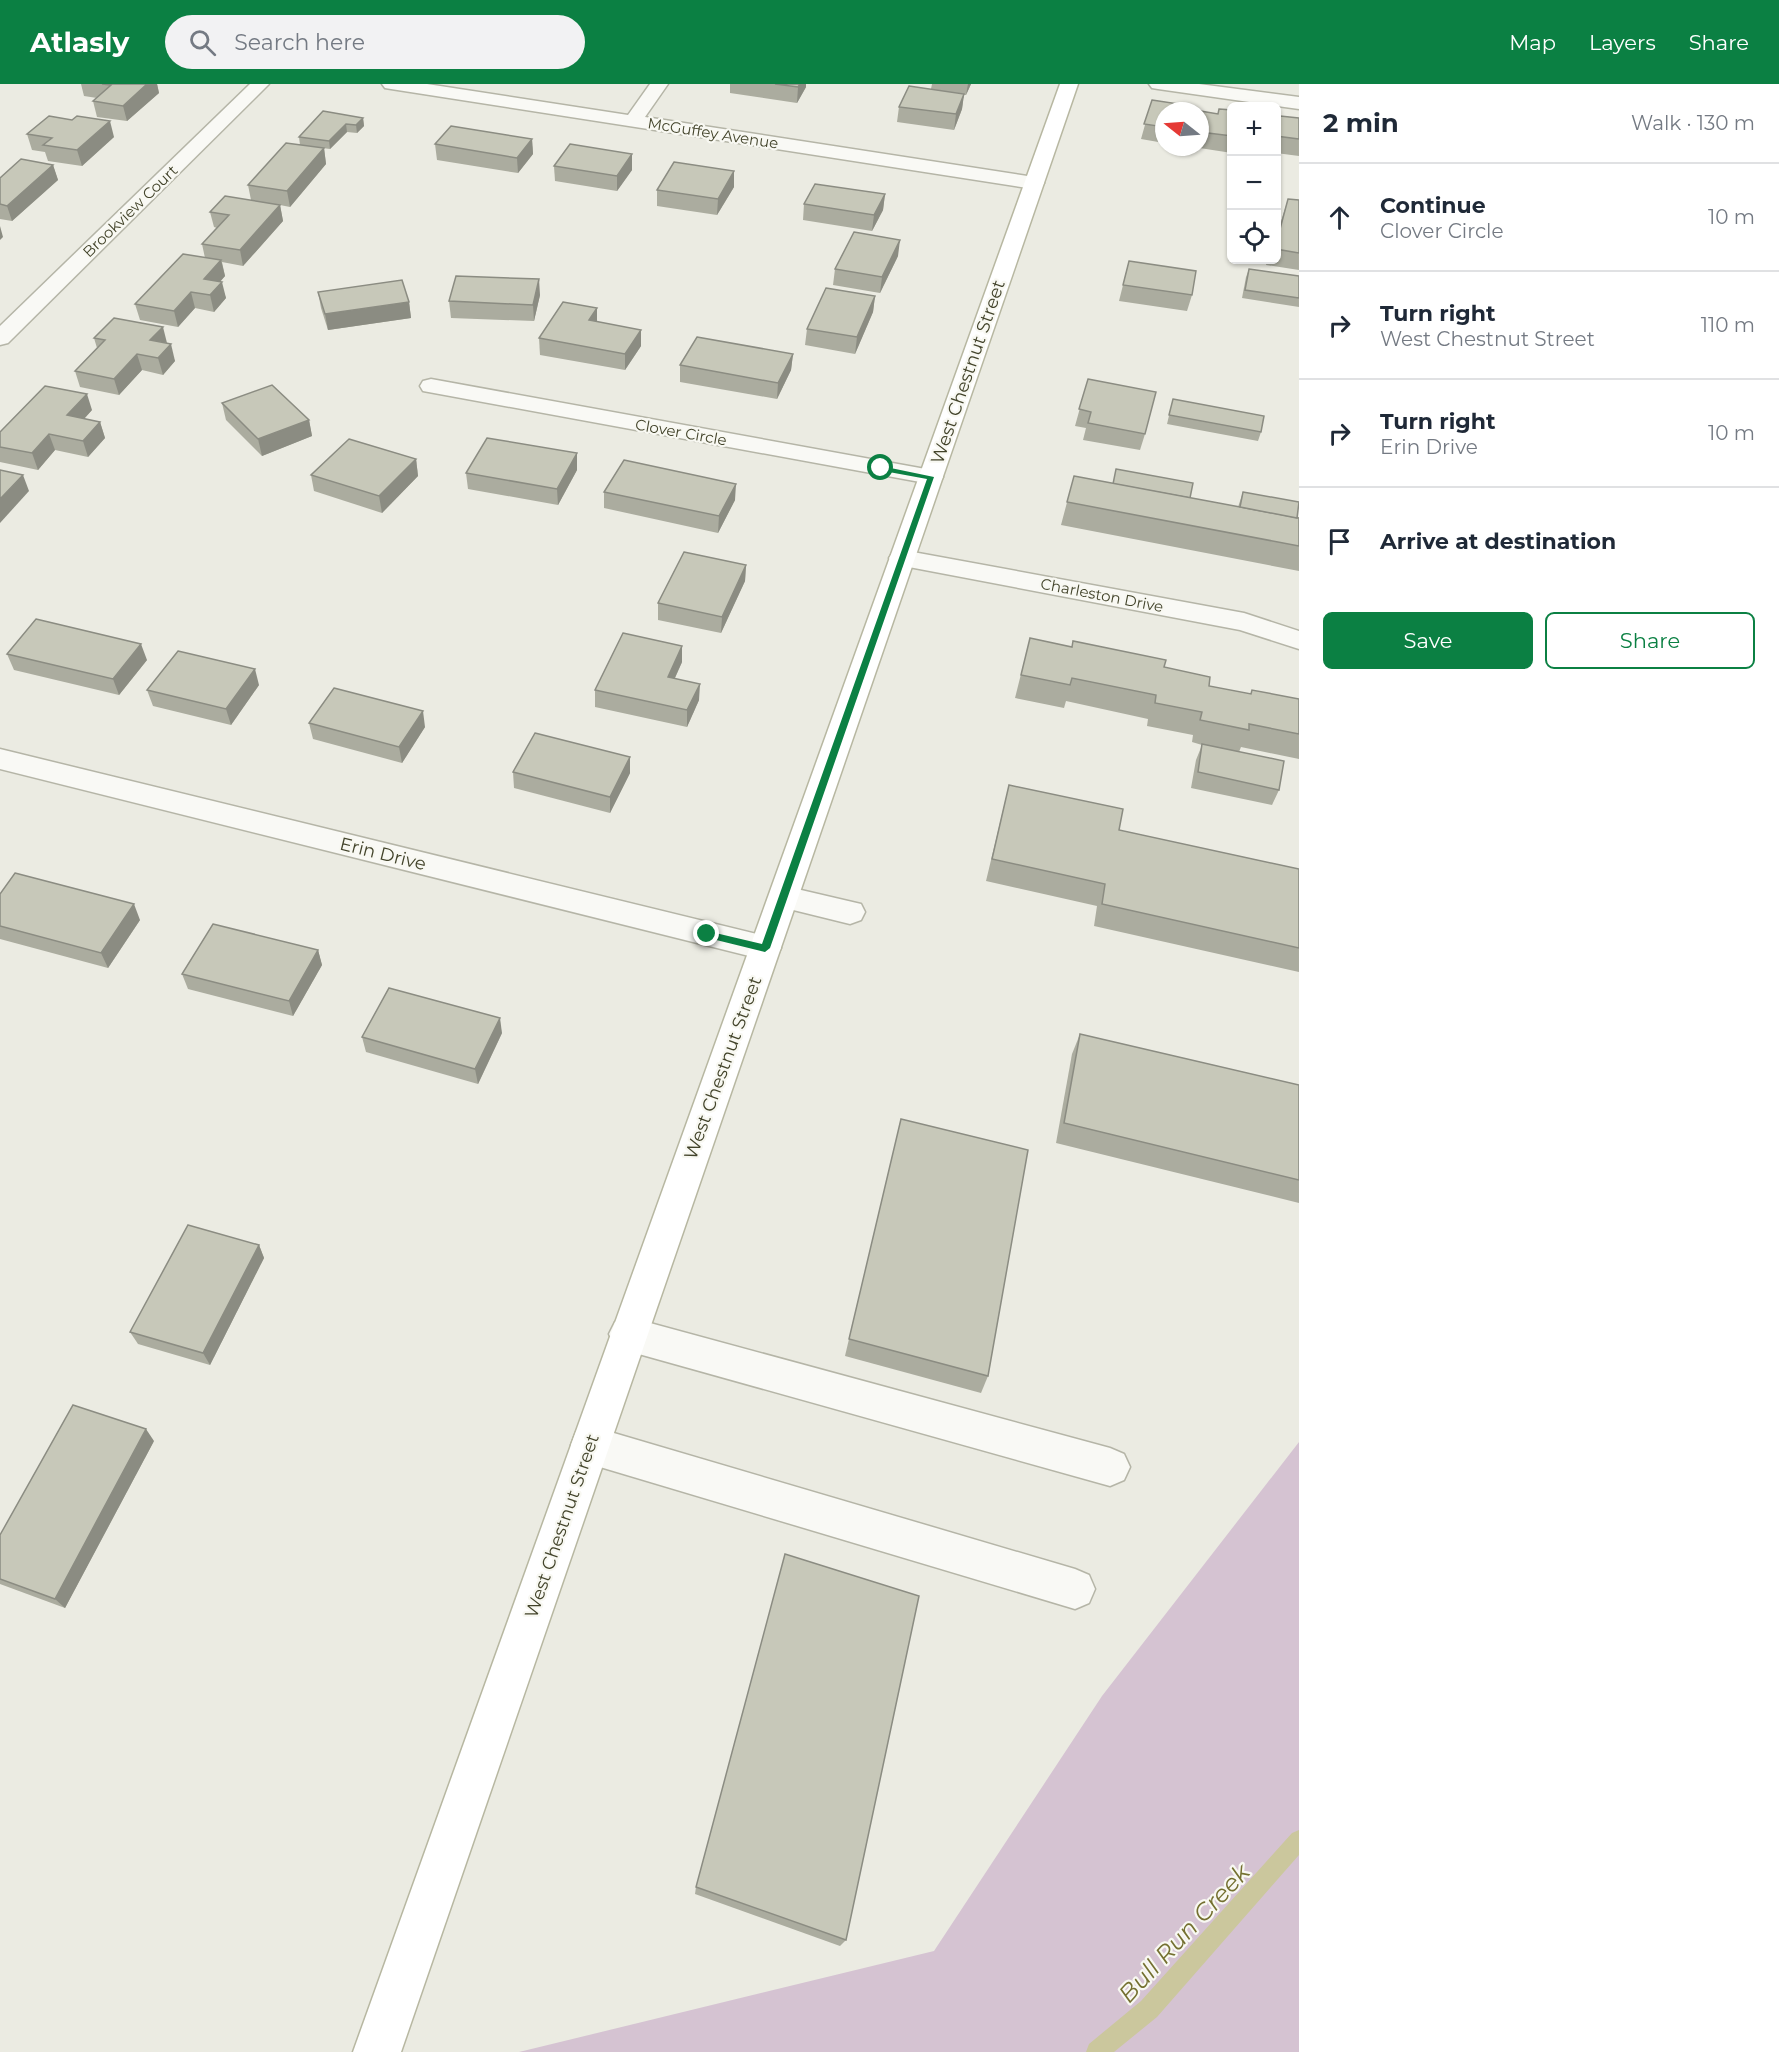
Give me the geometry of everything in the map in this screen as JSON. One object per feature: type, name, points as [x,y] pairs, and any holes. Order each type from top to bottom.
[{"type":"main road","name":"West Chestnut Street","points":[[377,2052],[1069,84]]},
{"type":"street","name":"Brookview Court","points":[[0,338],[260,84]]},
{"type":"street","name":"McGuffey Avenue","points":[[391,84],[1034,183]]},
{"type":"street","points":[[633,121],[659,84]]},
{"type":"street","points":[[1158,84],[1299,103]]},
{"type":"street","name":"Clover Circle","points":[[431,386],[931,477]]},
{"type":"street","name":"Charleston Drive","points":[[902,558],[1244,622],[1299,640]]},
{"type":"street","name":"Erin Drive","points":[[0,759],[765,948]]},
{"type":"street","points":[[783,897],[850,912]]},
{"type":"street","points":[[628,1334],[1110,1467]]},
{"type":"street","points":[[590,1445],[1075,1589]]},
{"type":"shaded area","points":[[1299,1442],[1299,2052],[519,2052],[934,1951],[1102,1696]]},
{"type":"building","points":[[102,84],[147,84],[123,106],[93,101],[111,85]]},
{"type":"building","points":[[775,84],[800,84],[798,87]]},
{"type":"building","points":[[909,86],[964,94],[956,114],[899,107]]},
{"type":"building","points":[[1152,100],[1166,102],[1155,102],[1155,126],[1144,124]]},
{"type":"building","points":[[1219,109],[1227,110],[1227,135],[1209,133],[1209,112],[1218,114]]},
{"type":"building","points":[[323,111],[363,118],[356,125],[346,124],[329,141],[299,137]]},
{"type":"building","points":[[49,116],[72,120],[77,116],[110,121],[77,150],[43,145],[52,138],[27,134]]},
{"type":"building","points":[[1281,116],[1299,118],[1299,139],[1281,137]]},
{"type":"building","points":[[451,126],[532,139],[517,158],[435,144]]},
{"type":"building","points":[[286,143],[324,148],[287,191],[248,185]]},
{"type":"building","points":[[570,144],[632,154],[617,176],[554,166]]},
{"type":"building","points":[[21,159],[53,165],[7,206],[0,204],[0,178]]},
{"type":"building","points":[[674,162],[734,171],[718,199],[657,190]]},
{"type":"building","points":[[815,184],[885,194],[874,215],[804,204]]},
{"type":"building","points":[[225,196],[280,205],[240,250],[202,244],[229,215],[210,212]]},
{"type":"building","points":[[1288,199],[1299,200],[1299,253],[1281,250],[1281,225]]},
{"type":"building","points":[[854,232],[900,240],[882,277],[835,269]]},
{"type":"building","points":[[183,254],[221,260],[204,279],[222,282],[210,295],[191,292],[174,311],[135,304]]},
{"type":"building","points":[[1129,261],[1196,271],[1192,295],[1123,285]]},
{"type":"building","points":[[1249,269],[1299,276],[1299,298],[1245,290]]},
{"type":"building","points":[[456,276],[539,279],[533,305],[449,301]]},
{"type":"building","points":[[402,280],[409,302],[325,314],[318,292]]},
{"type":"building","points":[[826,288],[875,296],[857,337],[807,329]]},
{"type":"building","points":[[563,302],[597,308],[589,320],[641,330],[625,354],[539,338]]},
{"type":"building","points":[[114,318],[163,327],[150,340],[171,344],[158,358],[137,354],[114,379],[75,371],[105,340],[94,338]]},
{"type":"building","points":[[697,337],[793,354],[778,383],[680,365]]},
{"type":"building","points":[[1088,379],[1156,392],[1145,434],[1088,423],[1091,412],[1079,409]]},
{"type":"building","points":[[272,385],[309,420],[258,439],[222,403]]},
{"type":"building","points":[[45,386],[87,394],[67,415],[100,422],[83,441],[49,434],[32,453],[0,447],[0,432]]},
{"type":"building","points":[[1173,399],[1264,416],[1261,432],[1169,415]]},
{"type":"building","points":[[487,438],[577,453],[557,489],[466,473]]},
{"type":"building","points":[[349,439],[416,459],[379,496],[311,475]]},
{"type":"building","points":[[624,460],[736,484],[719,516],[604,492]]},
{"type":"building","points":[[1116,469],[1193,483],[1190,498],[1113,484]]},
{"type":"building","points":[[0,470],[23,475],[0,499]]},
{"type":"building","points":[[1074,476],[1299,518],[1299,546],[1067,502]]},
{"type":"building","points":[[1243,492],[1299,502],[1297,518],[1240,507]]},
{"type":"building","points":[[684,552],[746,565],[722,617],[658,603]]},
{"type":"building","points":[[36,619],[141,644],[113,679],[7,654]]},
{"type":"building","points":[[623,633],[682,646],[668,677],[700,684],[687,710],[595,690]]},
{"type":"building","points":[[1030,638],[1072,647],[1073,641],[1166,660],[1164,667],[1210,677],[1209,686],[1251,694],[1252,690],[1299,699],[1299,734],[1249,724],[1249,730],[1200,720],[1202,712],[1155,703],[1156,695],[1072,678],[1070,685],[1021,675]]},
{"type":"building","points":[[178,651],[255,669],[226,709],[147,690]]},
{"type":"building","points":[[334,688],[423,711],[399,747],[309,723]]},
{"type":"building","points":[[535,733],[630,757],[610,797],[513,772]]},
{"type":"building","points":[[1202,744],[1284,761],[1279,790],[1198,772]]},
{"type":"building","points":[[1009,785],[1123,809],[1119,830],[1299,869],[1299,948],[1102,904],[1105,884],[992,859]]},
{"type":"building","points":[[15,873],[134,904],[101,953],[0,926],[0,894]]},
{"type":"building","points":[[213,924],[318,950],[289,1001],[182,974]]},
{"type":"building","points":[[389,988],[500,1018],[475,1069],[362,1037]]},
{"type":"building","points":[[1080,1034],[1299,1085],[1299,1180],[1064,1123]]},
{"type":"building","points":[[901,1119],[1028,1150],[988,1376],[849,1339]]},
{"type":"building","points":[[188,1225],[259,1245],[203,1353],[130,1332]]},
{"type":"building","points":[[73,1405],[146,1429],[55,1599],[0,1579],[0,1535]]},
{"type":"building","points":[[785,1554],[919,1596],[846,1940],[696,1887]]},
{"type":"waterway","name":"Bull Run Creek","points":[[1097,2052],[1149,2009],[1299,1840]]},
{"type":"route","points":[[707,934],[765,948],[931,477],[881,468]]}]
